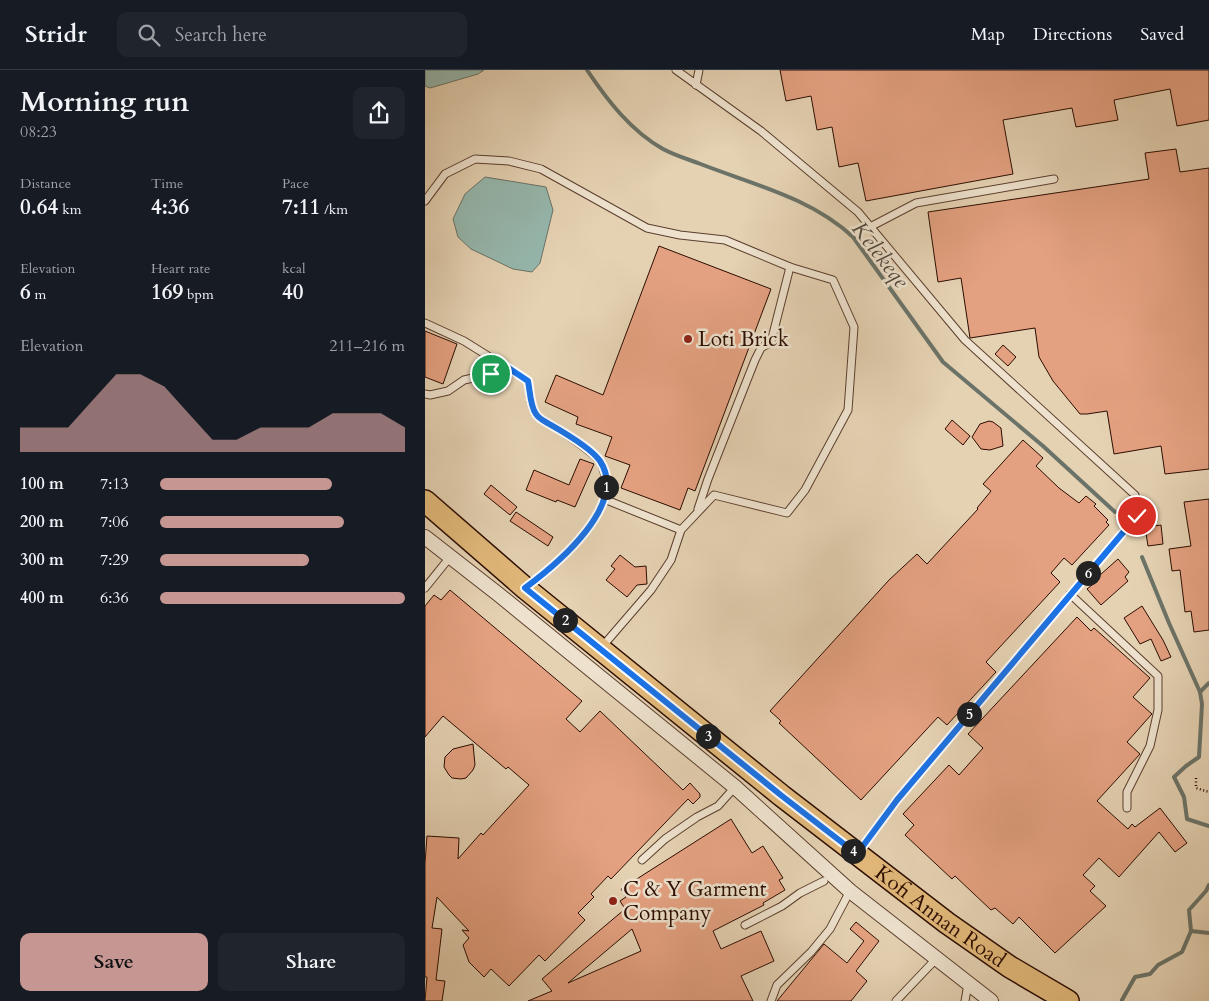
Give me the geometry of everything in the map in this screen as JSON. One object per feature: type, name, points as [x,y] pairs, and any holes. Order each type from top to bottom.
[{"type":"main road","name":"Kofi Annan Road","points":[[425,501],[525,588],[782,796],[947,923],[1010,967],[1068,1001]]},
{"type":"street","points":[[425,537],[735,787],[850,891],[991,1001]]},
{"type":"lane","points":[[676,70],[761,131],[858,212],[965,340],[1135,495],[1137,516],[897,800],[857,854]]},
{"type":"lane","points":[[697,85],[699,70]]},
{"type":"lane","points":[[425,201],[445,174],[475,159],[509,162],[541,169],[647,228],[680,235],[725,240],[791,267],[833,280],[854,327],[848,410],[805,490],[787,513],[714,495],[681,530],[671,560],[651,590],[601,648]]},
{"type":"lane","points":[[870,227],[915,203],[1054,179]]},
{"type":"lane","points":[[697,513],[708,479],[755,360],[761,348],[771,342],[791,267]]},
{"type":"lane","points":[[425,323],[464,341],[528,381],[532,406],[536,415],[580,443],[600,461],[607,481],[604,499],[590,528],[569,552],[525,588]]},
{"type":"lane","points":[[425,394],[430,395],[448,391],[464,380],[491,374],[507,367]]},
{"type":"lane","points":[[604,499],[681,530]]},
{"type":"lane","points":[[425,588],[450,557]]},
{"type":"lane","points":[[1070,594],[1158,676],[1157,710],[1150,746],[1127,792],[1127,808]]},
{"type":"lane","points":[[642,860],[665,839],[697,817],[718,806],[735,787]]},
{"type":"lane","points":[[745,925],[824,881]]},
{"type":"lane","points":[[771,1001],[777,985],[811,952],[830,929],[850,891]]},
{"type":"lane","points":[[896,1001],[936,959]]},
{"type":"lane","points":[[965,1001],[968,984]]},
{"type":"path","points":[[1196,778],[1196,788],[1209,792]]},
{"type":"water","points":[[425,70],[484,70],[478,74],[430,88],[425,86]]},
{"type":"water","points":[[485,177],[546,187],[553,210],[540,263],[532,272],[513,269],[471,249],[458,237],[453,219],[465,194]]},
{"type":"building","points":[[780,70],[1209,70],[1209,120],[1177,126],[1170,89],[1114,100],[1118,120],[1076,127],[1072,108],[1003,120],[1013,174],[866,201],[858,163],[839,167],[832,127],[817,130],[811,96],[786,101]]},
{"type":"building","points":[[1176,149],[1180,172],[1209,168],[1209,469],[1165,474],[1161,446],[1114,454],[1107,411],[1080,414],[1053,381],[1039,357],[1035,328],[970,338],[961,278],[938,282],[928,212],[1149,179],[1145,153]]},
{"type":"building","name":"Loti Brick","points":[[659,246],[771,289],[695,491],[688,488],[680,510],[621,488],[630,465],[605,456],[612,437],[576,424],[578,417],[545,402],[556,375],[603,395]]},
{"type":"building","points":[[425,331],[457,344],[443,384],[425,377]]},
{"type":"building","points":[[1003,345],[1016,357],[1008,366],[995,354]]},
{"type":"building","points":[[952,420],[970,436],[963,445],[945,429]]},
{"type":"building","points":[[989,421],[1001,428],[1003,446],[990,450],[981,449],[972,437],[980,424]]},
{"type":"building","points":[[1023,440],[1043,458],[1036,466],[1059,488],[1079,503],[1086,496],[1096,504],[1094,506],[1108,520],[1106,522],[1109,525],[1072,565],[1064,558],[1051,573],[1060,582],[986,662],[996,672],[947,725],[938,717],[861,800],[779,723],[781,721],[770,711],[889,580],[917,554],[927,564],[978,509],[991,491],[983,484]]},
{"type":"building","points":[[580,459],[594,464],[575,507],[557,500],[556,502],[526,490],[534,470],[569,485]]},
{"type":"building","points":[[491,485],[517,507],[510,515],[484,494]]},
{"type":"building","points":[[1209,499],[1209,630],[1194,632],[1191,611],[1185,612],[1180,570],[1172,571],[1169,549],[1191,546],[1184,502]]},
{"type":"building","points":[[516,512],[553,537],[548,546],[510,521]]},
{"type":"building","points":[[1161,525],[1163,544],[1148,546],[1145,527]]},
{"type":"building","points":[[620,555],[635,567],[646,566],[647,584],[637,585],[627,597],[606,580],[615,569],[611,566]]},
{"type":"building","points":[[1118,559],[1129,572],[1125,577],[1128,581],[1101,605],[1087,589],[1092,585],[1091,583]]},
{"type":"building","points":[[450,590],[582,701],[566,719],[580,732],[600,711],[683,790],[690,783],[700,794],[700,797],[693,804],[688,799],[611,879],[608,876],[591,894],[594,897],[578,913],[585,920],[545,961],[539,955],[509,986],[491,969],[484,977],[469,962],[463,945],[469,938],[462,930],[469,931],[437,897],[432,928],[442,929],[436,980],[445,981],[442,1001],[425,1001],[427,977],[425,977],[425,863],[427,836],[459,838],[458,859],[529,785],[508,767],[506,769],[443,716],[425,737],[425,606],[434,595],[441,600]]},
{"type":"building","points":[[1142,606],[1171,657],[1161,661],[1151,639],[1140,644],[1124,618]]},
{"type":"building","points":[[1077,617],[1091,631],[1094,628],[1150,678],[1133,697],[1152,714],[1127,742],[1140,754],[1097,801],[1128,829],[1132,824],[1135,827],[1160,808],[1187,843],[1175,852],[1159,832],[1119,877],[1099,858],[1083,875],[1095,886],[1090,891],[1106,906],[1055,953],[1019,917],[1013,924],[995,908],[991,910],[955,876],[952,879],[905,835],[914,825],[903,814],[949,765],[959,775],[983,748],[968,734]]},
{"type":"building","points":[[473,744],[475,765],[473,770],[466,778],[452,778],[444,767],[445,757],[453,749]]},
{"type":"building","points":[[731,819],[752,853],[763,846],[783,878],[779,880],[785,890],[763,903],[764,905],[713,931],[721,949],[761,931],[774,961],[741,976],[753,1001],[528,1001],[552,991],[542,979],[625,909],[620,901],[626,897],[621,889]],"holes":[[[632,929],[641,951],[568,983]]]},
{"type":"building","points":[[856,922],[879,941],[856,971],[867,981],[851,1001],[777,1001],[824,944],[847,963],[864,941],[850,929]]},
{"type":"waterway","name":"Kelekeqe","points":[[587,70],[621,114],[651,142],[680,157],[799,202],[836,223],[853,237],[943,362],[1043,446],[1115,512]]},
{"type":"waterway","name":"Kelekeqe","points":[[1142,557],[1200,692],[1202,704],[1199,757],[1174,777],[1184,797],[1187,819],[1209,826]]},
{"type":"waterway","points":[[1200,692],[1209,683]]},
{"type":"waterway","name":"Kelekeqe","points":[[1122,1000],[1135,977],[1150,974],[1158,965],[1182,952],[1191,931],[1189,910],[1209,885]]},
{"type":"waterway","points":[[1191,931],[1209,933]]},
{"type":"place","name":"Loti Brick","points":[[688,339]]},
{"type":"place","name":"C & Y Garment Company","points":[[613,901]]},
{"type":"route","points":[[491,374],[507,367],[528,381],[532,406],[536,415],[580,443],[600,461],[607,481],[604,499],[590,528],[569,552],[525,588],[782,796],[857,854],[877,830],[897,800],[1137,516]]}]
